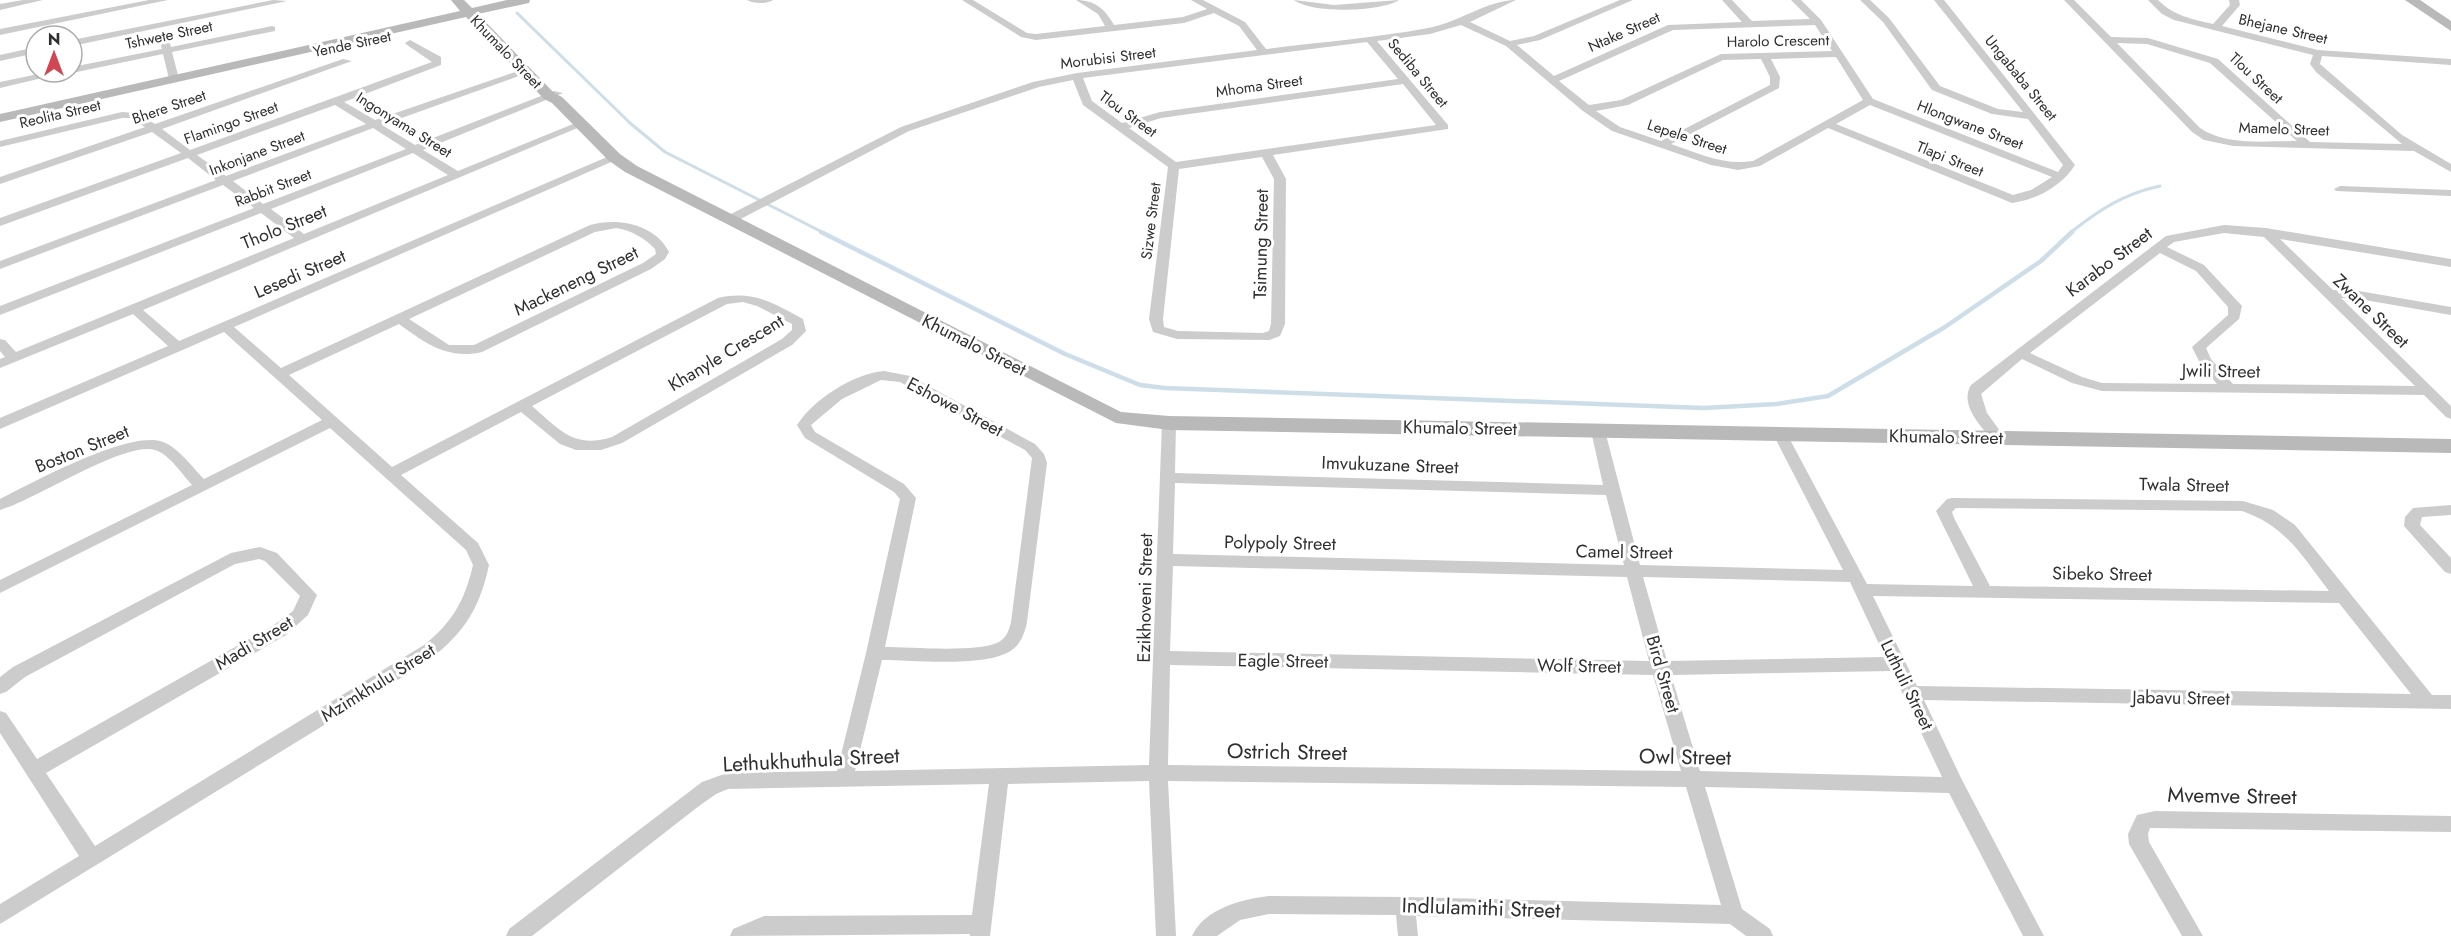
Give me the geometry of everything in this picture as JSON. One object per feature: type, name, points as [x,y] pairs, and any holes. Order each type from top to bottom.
[{"type":"street","points":[[0,7],[38,0]]},
{"type":"street","points":[[84,38],[140,17],[159,0]]},
{"type":"street","name":"Khumalo Street","points":[[458,0],[476,14],[614,157],[631,169],[1116,417],[1169,423],[2451,446]]},
{"type":"street","name":"Yende Street","points":[[169,81],[449,22],[524,0]]},
{"type":"street","name":"Yende Street","points":[[0,118],[538,0]]},
{"type":"street","points":[[752,0],[768,0]]},
{"type":"street","points":[[967,0],[1028,36],[1050,37],[1184,20],[1215,10]]},
{"type":"street","points":[[1081,0],[1102,12],[1111,28]]},
{"type":"street","points":[[1196,0],[1242,24],[1264,53]]},
{"type":"street","points":[[1299,0],[1315,7],[1329,8],[1394,0]]},
{"type":"street","name":"Morubisi Street","points":[[731,219],[916,124],[1037,84],[1077,76],[1430,31],[1462,22],[1511,0]]},
{"type":"street","points":[[1509,44],[1537,38],[1628,0]]},
{"type":"street","points":[[1727,0],[1749,24]]},
{"type":"street","points":[[1797,0],[1818,22],[1869,101]]},
{"type":"street","points":[[1865,0],[1886,20],[1936,88],[1996,112],[2032,116]]},
{"type":"street","name":"Ungababa Street","points":[[1939,0],[2068,162],[2068,169],[2060,176]]},
{"type":"street","name":"Mamelo Street","points":[[2069,0],[2196,130],[2208,138],[2233,142],[2414,148]]},
{"type":"street","name":"Bhejane Street","points":[[2153,0],[2172,15],[2318,53],[2451,62]]},
{"type":"street","points":[[2215,28],[2235,5],[2234,0]]},
{"type":"street","points":[[2411,0],[2451,27]]},
{"type":"street","points":[[0,32],[282,2]]},
{"type":"street","name":"Khumalo Street","points":[[476,14],[525,72],[555,96]]},
{"type":"street","name":"Lepele Street","points":[[1462,22],[1509,44],[1587,109],[1616,129],[1661,146],[1724,165],[1745,167],[1756,164],[1869,101]]},
{"type":"street","name":"Ntake Street","points":[[1553,80],[1671,27],[1818,22]]},
{"type":"street","name":"Tshwete Street","points":[[84,68],[272,29]]},
{"type":"street","points":[[164,39],[169,81]]},
{"type":"street","name":"Sediba Street","points":[[1370,39],[1444,127]]},
{"type":"street","name":"Tlou Street","points":[[2107,40],[2152,42],[2214,61],[2306,144]]},
{"type":"street","name":"Flamingo Street","points":[[0,222],[437,63],[437,59],[410,43]]},
{"type":"street","points":[[0,58],[24,53]]},
{"type":"street","points":[[2318,53],[2315,64],[2320,70],[2414,148],[2451,169]]},
{"type":"street","name":"Harolo Crescent","points":[[1587,109],[1624,103],[1718,58],[1838,54]]},
{"type":"street","points":[[1661,146],[1775,86],[1777,81],[1764,55]]},
{"type":"street","name":"Bhere Street","points":[[0,181],[347,61]]},
{"type":"street","name":"Inkonjane Street","points":[[0,265],[375,124],[525,72]]},
{"type":"street","name":"Tlou Street","points":[[1077,76],[1085,100],[1119,128],[1174,166]]},
{"type":"street","points":[[0,85],[24,80]]},
{"type":"street","name":"Mhoma Street","points":[[1119,128],[1160,115],[1405,81]]},
{"type":"street","name":"Rabbit Street","points":[[0,311],[555,96]]},
{"type":"street","name":"Ingonyama Street","points":[[336,101],[456,176]]},
{"type":"street","name":"Hlongwane Street","points":[[1869,101],[2060,176]]},
{"type":"street","name":"Reolita Street","points":[[0,144],[128,115],[138,117],[154,128]]},
{"type":"street","name":"Tholo Street","points":[[0,364],[582,124]]},
{"type":"street","name":"Tlapi Street","points":[[1826,124],[2012,199],[2028,197],[2060,176]]},
{"type":"street","name":"Sizwe Street","points":[[1271,336],[1254,338],[1178,336],[1158,329],[1156,319],[1174,166],[1444,127]]},
{"type":"street","points":[[154,128],[303,239]]},
{"type":"street","name":"Tsimung Street","points":[[1266,153],[1280,183],[1278,324],[1271,336]]},
{"type":"street","name":"Lesedi Street","points":[[0,424],[614,157]]},
{"type":"street","points":[[2340,189],[2451,193]]},
{"type":"street","name":"Mackeneng Street","points":[[280,374],[400,318],[600,226],[614,224],[626,226],[658,244],[663,252],[647,266],[477,349],[462,351],[444,349],[400,318]]},
{"type":"street","name":"Karabo Street","points":[[1998,438],[1980,413],[1973,392],[2019,353],[2158,247],[2177,236],[2224,228],[2266,232],[2451,263]]},
{"type":"street","name":"Zwane Street","points":[[2266,232],[2451,414]]},
{"type":"street","points":[[2158,247],[2200,268],[2235,306],[2234,316],[2199,347],[2205,360],[2229,389]]},
{"type":"street","points":[[2328,294],[2359,295],[2451,311]]},
{"type":"street","name":"Khanyle Crescent","points":[[390,475],[730,298],[752,298],[798,322],[800,326],[799,331],[787,342],[617,440],[597,447],[576,446],[567,442],[524,406]]},
{"type":"street","points":[[134,308],[177,347]]},
{"type":"street","name":"Mzimkhulu Street","points":[[0,915],[416,660],[442,642],[453,631],[470,605],[481,565],[472,547],[225,326]]},
{"type":"street","points":[[0,343],[14,358]]},
{"type":"street","name":"Jwili Street","points":[[2019,353],[2090,385],[2428,392]]},
{"type":"street","name":"Eshowe Street","points":[[844,779],[875,653],[908,498],[899,488],[810,435],[804,425],[812,413],[864,381],[887,375],[905,379],[1030,447],[1039,456],[1040,463],[1019,622],[1014,639],[1002,648],[982,652],[875,653]]},
{"type":"street","points":[[0,587],[332,421]]},
{"type":"street","name":"Ezikhoveni Street","points":[[1158,773],[1169,423]]},
{"type":"street","name":"Bird Street","points":[[1598,430],[1612,490],[1661,668],[1734,915]]},
{"type":"street","name":"Luthuli Street","points":[[1780,434],[1898,664],[1955,785],[2034,936]]},
{"type":"street","name":"Boston Street","points":[[0,506],[113,453],[143,444],[159,445],[202,486]]},
{"type":"street","name":"Imvukuzane Street","points":[[1167,478],[1612,490]]},
{"type":"street","name":"Twala Street","points":[[1985,592],[1946,518],[1944,512],[1952,503],[2242,506],[2267,514],[2289,529],[2341,597],[2428,702]]},
{"type":"street","points":[[2451,510],[2418,512],[2413,517],[2412,526],[2451,568]]},
{"type":"street","name":"Madi Street","points":[[0,687],[19,672],[231,559],[260,554],[271,557],[309,595],[307,605],[298,617],[280,630],[34,770]]},
{"type":"street","name":"Polypoly Street","points":[[1165,560],[1395,566]]},
{"type":"street","name":"Camel Street","points":[[1395,566],[1635,572],[1857,583]]},
{"type":"street","name":"Sibeko Street","points":[[1857,583],[1985,592],[2341,597]]},
{"type":"street","name":"Eagle Street","points":[[1163,658],[1404,663]]},
{"type":"street","name":"Wolf Street","points":[[1404,663],[1661,668],[1898,664]]},
{"type":"street","name":"Jabavu Street","points":[[1911,693],[2451,702]]},
{"type":"street","points":[[0,718],[92,859]]},
{"type":"street","points":[[1158,773],[1166,936]]},
{"type":"street","name":"Lethukhuthula Street","points":[[516,936],[709,788],[728,781],[1158,773]]},
{"type":"street","name":"Ostrich Street","points":[[1158,773],[1414,776]]},
{"type":"street","name":"Owl Street","points":[[1414,776],[1955,785]]},
{"type":"street","points":[[740,936],[764,926],[812,931],[981,930],[999,777]]},
{"type":"street","name":"Mvemve Street","points":[[2193,936],[2139,844],[2138,834],[2144,821],[2155,819],[2451,824]]},
{"type":"street","name":"Indlulamithi Street","points":[[1202,936],[1230,913],[1250,907],[1269,905],[1405,906],[1734,915]]},
{"type":"street","points":[[1405,906],[1408,936]]},
{"type":"street","points":[[1734,915],[1763,936]]},
{"type":"waterway","points":[[517,13],[630,123],[665,152],[824,233]]},
{"type":"waterway","points":[[2070,233],[2112,204],[2134,193],[2160,186]]},
{"type":"waterway","points":[[821,232],[1065,354],[1140,385],[1165,388],[1704,408],[1777,404],[1828,396],[1945,327],[2041,261],[2072,232]]}]
